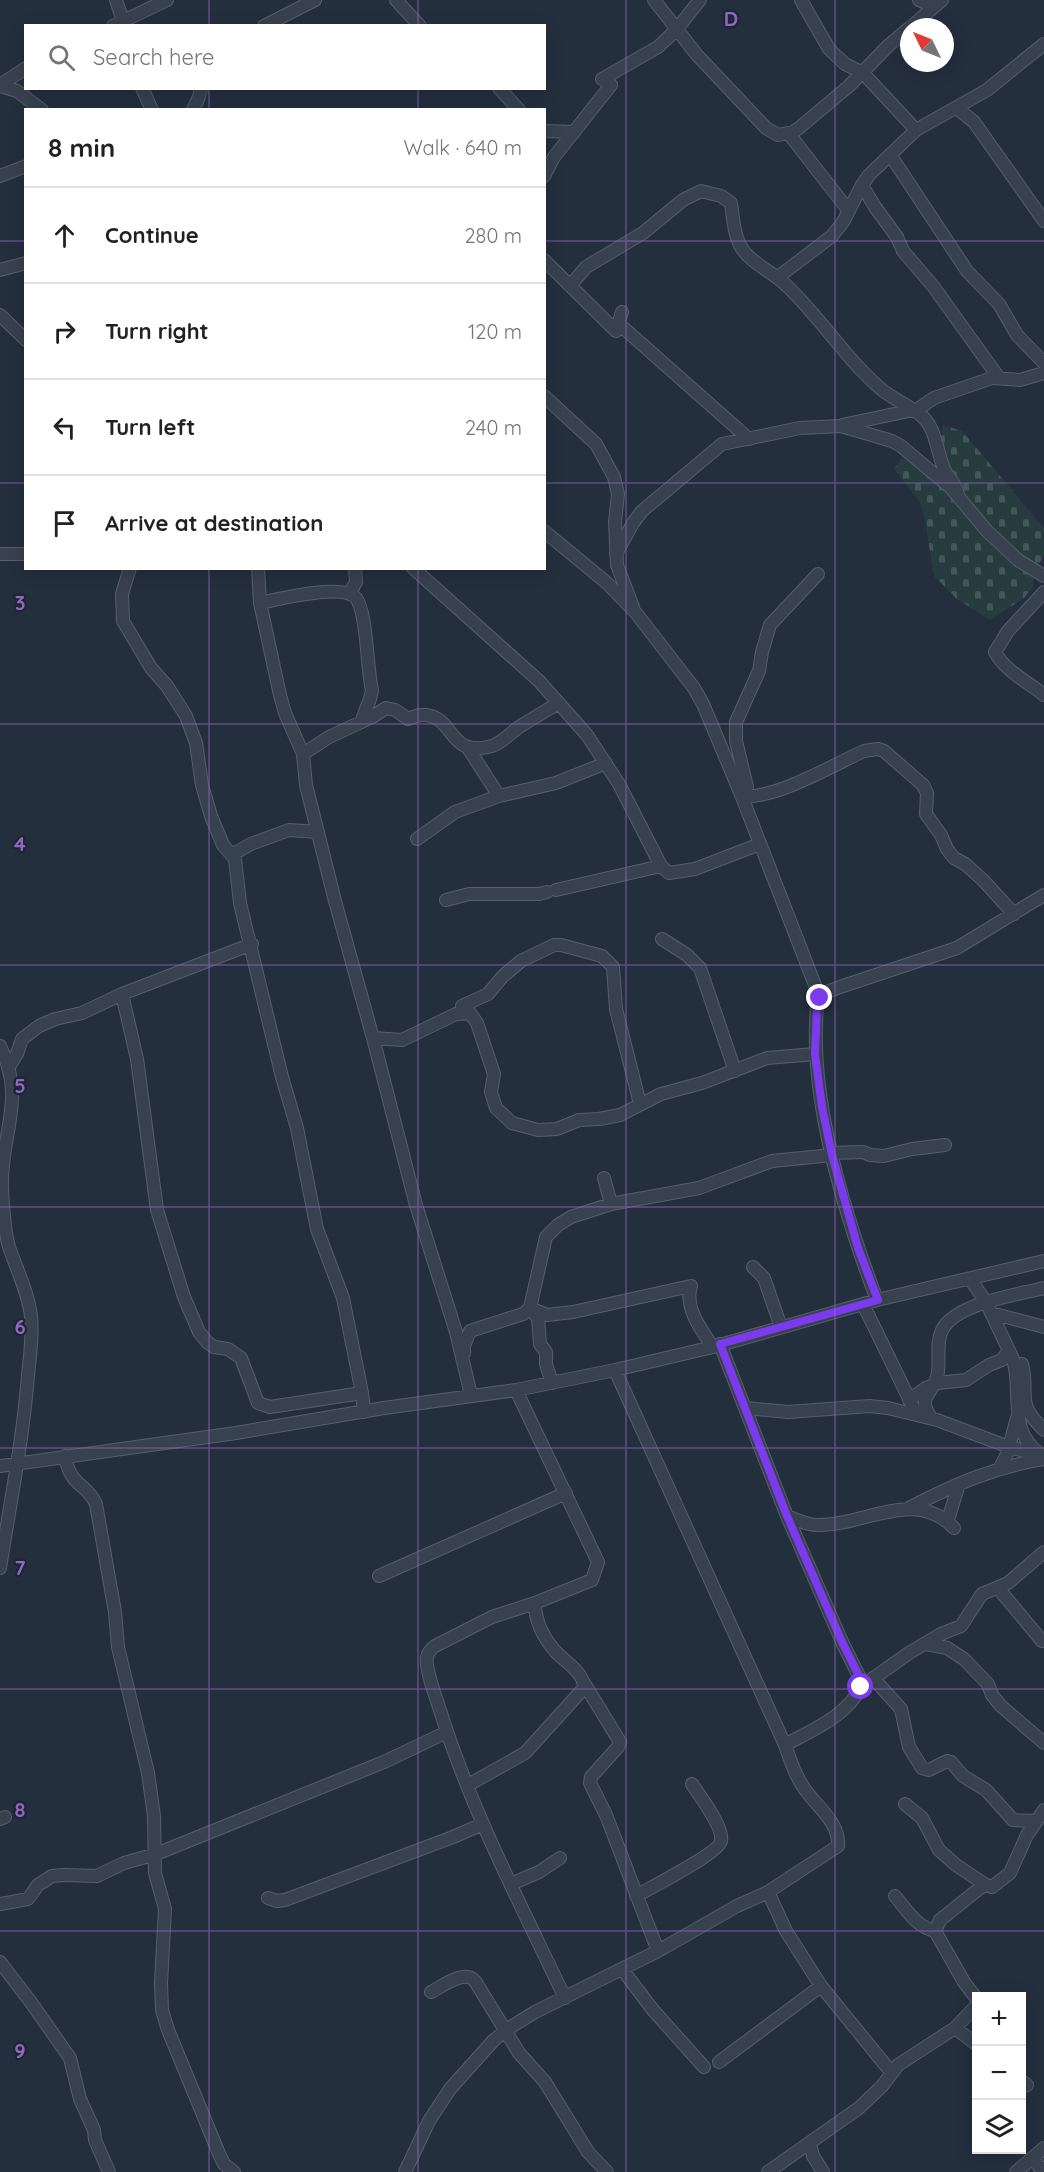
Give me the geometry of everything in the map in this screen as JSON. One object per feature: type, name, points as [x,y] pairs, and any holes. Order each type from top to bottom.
[{"type":"street","points":[[116,0],[118,23],[167,0]]},
{"type":"street","points":[[268,24],[315,0]]},
{"type":"street","points":[[396,0],[418,24]]},
{"type":"street","points":[[654,0],[697,55],[766,128],[778,135],[789,134],[800,128],[863,73],[900,36]]},
{"type":"street","points":[[546,172],[554,157],[611,85],[602,79],[653,51],[676,30],[700,0]]},
{"type":"street","points":[[801,0],[829,49],[845,64],[863,73],[916,130]]},
{"type":"street","points":[[919,0],[926,3],[940,1]]},
{"type":"street","points":[[921,18],[940,1]]},
{"type":"street","points":[[778,277],[832,236],[869,175],[916,130],[1001,81],[1038,55],[1044,44]]},
{"type":"street","points":[[0,85],[24,69]]},
{"type":"street","points":[[0,85],[17,91],[39,108]]},
{"type":"street","points":[[143,90],[151,108]]},
{"type":"street","points":[[194,108],[201,90]]},
{"type":"street","points":[[501,90],[517,108]]},
{"type":"street","points":[[957,108],[974,122],[1044,221]]},
{"type":"street","points":[[546,131],[574,132]]},
{"type":"street","points":[[789,134],[849,211]]},
{"type":"street","points":[[891,156],[967,272],[999,304],[1017,335],[1044,363]]},
{"type":"street","points":[[0,176],[24,167]]},
{"type":"street","points":[[862,185],[897,237],[903,251],[933,286],[999,378]]},
{"type":"street","points":[[570,286],[586,267],[632,241],[683,200],[701,191],[721,196],[729,201],[739,244],[750,258],[778,277],[811,311],[859,368],[882,390],[924,418],[930,426],[946,473],[958,495]]},
{"type":"street","points":[[546,262],[616,331],[620,318],[749,439]]},
{"type":"street","points":[[0,270],[24,264]]},
{"type":"street","points":[[0,315],[24,338]]},
{"type":"street","points":[[616,554],[642,511],[722,444],[800,428],[841,426],[859,420],[920,408],[934,398],[992,378],[1020,380],[1044,373]]},
{"type":"street","points":[[546,398],[596,444],[614,477],[618,494],[615,522],[616,554],[620,576],[636,613]]},
{"type":"street","points":[[841,426],[897,443],[958,495],[987,531],[1018,560],[1044,576]]},
{"type":"street","points":[[546,533],[607,584],[636,613],[694,688],[703,704],[742,797],[820,998],[817,1007],[815,1054],[832,1154],[858,1248],[878,1300]]},
{"type":"street","points":[[0,554],[24,554]]},
{"type":"street","points":[[129,570],[122,594],[123,621],[151,668],[167,686],[186,716],[196,743],[202,784],[211,816],[223,845],[232,854],[240,903],[297,1128],[317,1229],[343,1298],[364,1412]]},
{"type":"street","points":[[258,570],[260,603],[280,695],[285,713],[303,754],[306,785],[318,832],[416,1205],[456,1332],[471,1395]]},
{"type":"street","points":[[350,593],[356,582],[355,570]]},
{"type":"street","points":[[415,570],[539,681],[587,735],[619,784],[661,866],[669,873],[695,869],[760,844]]},
{"type":"street","points":[[742,797],[747,787],[736,741],[736,722],[759,671],[770,625],[818,574]]},
{"type":"street","points":[[260,603],[300,595],[338,591],[350,593],[355,597],[360,607],[372,690],[361,722]]},
{"type":"street","points":[[1044,592],[1008,631],[995,652],[1006,665],[1044,695]]},
{"type":"street","points":[[468,748],[489,747],[502,741],[559,703]]},
{"type":"street","points":[[303,754],[329,737],[375,716],[384,708],[395,711],[408,719],[418,715],[428,715],[444,724],[457,742],[468,748],[499,796]]},
{"type":"street","points":[[742,797],[755,797],[780,790],[864,751],[878,749],[884,751],[923,785],[927,793],[926,814],[954,858],[965,864],[983,880],[1014,914]]},
{"type":"street","points":[[417,839],[455,812],[499,796],[556,783],[606,763]]},
{"type":"street","points":[[232,854],[244,846],[289,830],[318,832]]},
{"type":"street","points":[[446,900],[469,894],[539,894],[661,866]]},
{"type":"street","points":[[820,998],[843,986],[957,948],[1044,895]]},
{"type":"street","points":[[662,939],[687,955],[700,968],[735,1071]]},
{"type":"street","points":[[8,1068],[17,1054],[22,1039],[39,1026],[55,1019],[82,1013],[122,994],[252,944]]},
{"type":"street","points":[[462,1006],[488,994],[503,976],[521,961],[554,945],[602,956],[613,967],[616,1010],[640,1104]]},
{"type":"street","points":[[122,994],[137,1059],[158,1210],[184,1297],[199,1332],[214,1347],[228,1350],[241,1358],[258,1403],[264,1406],[362,1393]]},
{"type":"street","points":[[373,1038],[402,1040],[456,1014],[470,1012],[477,1023],[492,1068],[494,1080],[491,1097],[496,1108],[512,1123],[538,1130],[557,1129],[579,1120],[609,1118],[625,1113],[661,1094],[702,1083],[767,1058],[815,1054]]},
{"type":"street","points":[[0,1046],[7,1060],[13,1099],[2,1168],[4,1218],[9,1245],[27,1298],[32,1333],[18,1463],[0,1568]]},
{"type":"street","points":[[465,1370],[464,1346],[470,1331],[523,1314],[530,1308],[546,1237],[558,1225],[571,1217],[611,1204],[699,1188],[772,1161],[863,1152],[884,1156],[912,1149],[945,1145]]},
{"type":"street","points":[[604,1178],[611,1204]]},
{"type":"street","points":[[0,1466],[236,1433],[552,1383],[717,1345],[878,1300],[1044,1261]]},
{"type":"street","points":[[753,1267],[764,1278],[781,1327]]},
{"type":"street","points":[[970,1279],[1009,1350],[1015,1368],[1018,1415],[1025,1439],[1044,1457]]},
{"type":"street","points":[[530,1308],[547,1315],[573,1312],[691,1286],[688,1292],[695,1321],[717,1345],[745,1408],[787,1516],[859,1676],[861,1687]]},
{"type":"street","points":[[931,1418],[926,1411],[924,1401],[938,1374],[938,1346],[942,1330],[951,1320],[990,1312],[1044,1288]]},
{"type":"street","points":[[863,1304],[917,1415]]},
{"type":"street","points":[[530,1308],[538,1318],[540,1344],[547,1356],[546,1364],[552,1383]]},
{"type":"street","points":[[990,1312],[1044,1327]]},
{"type":"street","points":[[990,1312],[1019,1354],[1023,1368],[1024,1403],[1027,1411],[1044,1430]]},
{"type":"street","points":[[909,1400],[933,1385],[966,1380],[989,1365],[1002,1360],[1009,1350]]},
{"type":"street","points":[[405,2172],[429,2121],[450,2089],[492,2041],[506,2030],[535,2012],[658,1951],[737,1906],[768,1892],[838,1846],[838,1838],[832,1823],[801,1784],[615,1370]]},
{"type":"street","points":[[516,1389],[598,1562],[596,1573],[592,1580],[492,1617],[430,1650],[427,1662],[447,1732],[496,1858],[511,1884],[565,1998]]},
{"type":"street","points":[[745,1408],[788,1412],[870,1406],[931,1418],[1009,1447],[1044,1457]]},
{"type":"street","points":[[1000,1468],[1018,1415]]},
{"type":"street","points":[[65,1456],[66,1467],[72,1479],[91,1495],[96,1504],[118,1647],[146,1757],[154,1816],[155,1873],[166,1920],[161,1962],[162,2010],[216,2148],[224,2164],[234,2172]]},
{"type":"street","points":[[908,1509],[959,1484],[1000,1468],[1044,1457]]},
{"type":"street","points":[[787,1516],[807,1524],[842,1524],[883,1512],[908,1509],[937,1514],[951,1524],[959,1484]]},
{"type":"street","points":[[379,1576],[566,1493]]},
{"type":"street","points":[[0,1512],[11,1498]]},
{"type":"street","points":[[785,1745],[834,1717],[850,1704],[861,1687],[909,1653],[941,1634],[961,1626],[982,1594],[1008,1583],[1044,1552]]},
{"type":"street","points":[[998,1588],[1042,1641]]},
{"type":"street","points":[[535,1603],[535,1616],[545,1637],[584,1683],[620,1742],[613,1754],[591,1777],[590,1783],[606,1815],[658,1951]]},
{"type":"street","points":[[926,1644],[947,1648],[964,1659],[988,1684],[992,1695],[1001,1706],[1044,1743]]},
{"type":"street","points":[[873,1678],[901,1709],[909,1747],[922,1768],[928,1770],[947,1761],[951,1762],[963,1776],[986,1791],[1013,1820],[1035,1821]]},
{"type":"street","points":[[468,1785],[525,1753],[581,1693],[584,1683]]},
{"type":"street","points":[[0,1904],[28,1899],[38,1885],[52,1876],[97,1876],[124,1863],[156,1854],[384,1762],[447,1732]]},
{"type":"street","points":[[636,1896],[706,1856],[721,1841],[716,1822],[692,1784]]},
{"type":"street","points":[[905,1804],[922,1818],[939,1850],[956,1865],[992,1887],[1010,1873],[1027,1835],[1044,1810]]},
{"type":"street","points":[[268,1898],[277,1901],[285,1900],[453,1838],[483,1824]]},
{"type":"street","points":[[511,1884],[539,1872],[560,1858]]},
{"type":"street","points":[[972,1993],[935,1931],[937,1924],[950,1911],[986,1885]]},
{"type":"street","points":[[768,1892],[786,1931],[821,1986],[891,2072]]},
{"type":"street","points":[[895,1896],[917,1923],[926,1929],[935,1931]]},
{"type":"street","points":[[0,1962],[70,2058],[80,2100],[109,2172]]},
{"type":"street","points":[[622,1969],[653,2010],[704,2067]]},
{"type":"street","points":[[430,1992],[465,1976],[472,1978],[519,2053],[545,2082],[588,2152],[607,2172]]},
{"type":"street","points":[[719,2062],[821,1986]]},
{"type":"street","points":[[768,2172],[859,2108],[882,2086],[898,2065],[955,2028],[972,2010]]},
{"type":"street","points":[[955,2028],[972,2041]]},
{"type":"street","points":[[810,2144],[813,2156],[823,2172]]},
{"type":"street","points":[[1016,2172],[1044,2148]]},
{"type":"street","points":[[1033,2158],[1044,2172]]},
{"type":"green space","points":[[943,425],[962,431],[1044,528],[1044,555],[1034,574],[1033,587],[1024,598],[990,620],[957,599],[934,576],[920,502],[894,469],[909,448],[957,489],[941,443]]},
{"type":"route","points":[[820,998],[817,1007],[815,1054],[822,1107],[832,1155],[858,1248],[878,1300],[720,1344],[787,1516],[859,1676],[861,1687]]}]
